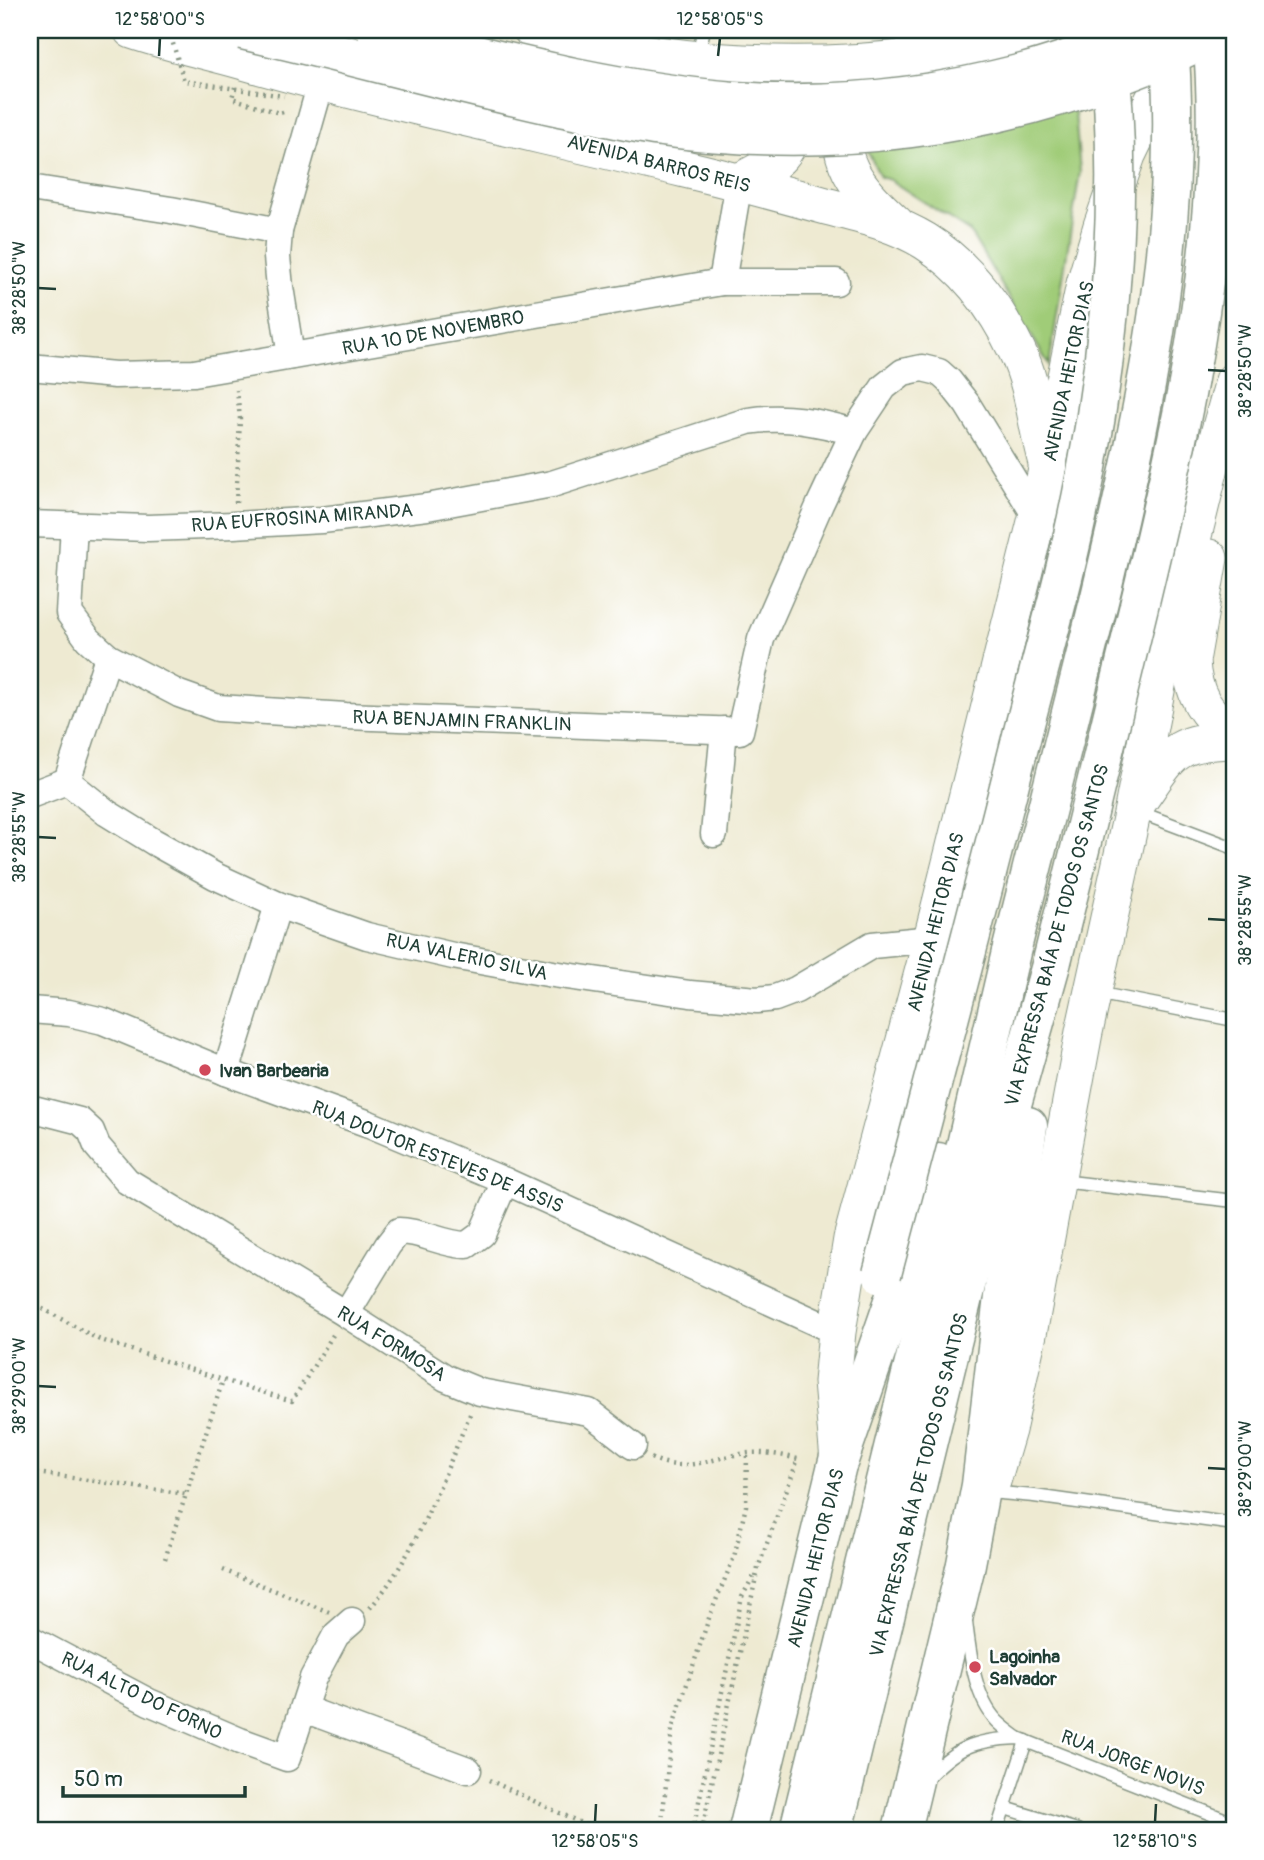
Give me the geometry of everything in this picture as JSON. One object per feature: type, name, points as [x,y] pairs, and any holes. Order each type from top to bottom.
[{"type":"main road","name":"AVENIDA BARROS REIS","points":[[132,30],[321,83],[739,182],[896,225],[955,263],[983,293],[1002,323],[1032,388],[1048,467]]},
{"type":"main road","points":[[242,30],[485,91],[652,125],[730,134],[807,135],[896,131],[962,121],[1026,107],[1085,90],[1183,50],[1222,30]]},
{"type":"main road","points":[[376,30],[584,79],[658,93],[736,101],[811,102],[894,97],[958,87],[1023,73],[1077,57],[1148,30]]},
{"type":"main road","points":[[531,30],[657,55],[700,44],[767,65],[880,60],[965,50],[1056,30]]},
{"type":"main road","points":[[896,225],[870,200],[855,181],[846,162],[840,120],[844,102],[856,82],[880,60],[942,30]]},
{"type":"main road","points":[[906,1813],[963,1576],[981,1485],[937,1284],[983,891],[1086,474],[1102,373],[1115,202],[1114,133],[1106,30]]},
{"type":"main road","name":"VIA EXPRESSA BAÍA DE TODOS OS SANTOS","points":[[799,1830],[937,1284],[1011,952],[1118,521],[1157,325],[1171,168],[1168,30]]},
{"type":"main road","name":"AVENIDA HEITOR DIAS","points":[[748,1823],[839,1460],[832,1381],[852,1239],[932,939],[1037,517],[1085,284],[1127,155],[1153,98],[1190,30]]},
{"type":"main road","name":"VIA EXPRESSA BAÍA DE TODOS OS SANTOS","points":[[833,1830],[937,1284],[1052,961],[1162,510],[1190,373],[1203,286],[1215,152],[1216,89],[1212,30]]},
{"type":"main road","points":[[739,182],[771,166],[783,155],[791,140],[794,104],[787,88],[767,65]]},
{"type":"main road","points":[[963,1576],[1007,1430],[1018,1382],[1092,993],[1133,809],[1151,712],[1212,459],[1234,382]]},
{"type":"main road","points":[[1048,467],[1060,494],[1078,518],[1095,530],[1118,535],[1139,534],[1163,521],[1181,503],[1212,459]]},
{"type":"main road","points":[[1212,459],[1211,548],[1191,661],[1192,675],[1199,700],[1234,740]]},
{"type":"main road","points":[[996,681],[1033,647],[1061,635],[1081,634],[1105,641],[1124,654],[1138,674],[1151,712]]},
{"type":"main road","points":[[1133,809],[1166,762],[1177,751],[1188,744],[1234,740]]},
{"type":"main road","points":[[839,1460],[937,1284]]},
{"type":"street","points":[[291,356],[277,257],[279,231],[321,83]]},
{"type":"street","points":[[722,282],[739,182]]},
{"type":"street","points":[[30,188],[279,231]]},
{"type":"street","name":"RUA 10 DE NOVEMBRO","points":[[30,367],[115,375],[194,373],[722,282],[836,282]]},
{"type":"street","points":[[714,834],[724,730],[740,731],[761,639],[854,432],[884,387],[902,372],[922,368],[939,372],[967,404],[1037,517]]},
{"type":"street","name":"RUA EUFROSINA MIRANDA","points":[[30,524],[148,528],[322,520],[427,507],[552,484],[748,421],[771,417],[818,422],[854,432]]},
{"type":"street","name":"RUA BENJAMIN FRANKLIN","points":[[74,524],[68,593],[69,613],[88,639],[108,657],[180,694],[218,708],[346,716],[724,730]]},
{"type":"street","points":[[30,795],[67,781],[108,657]]},
{"type":"street","name":"RUA VALERIO SILVA","points":[[67,781],[107,813],[154,842],[215,876],[278,905],[367,936],[453,956],[690,994],[757,1000],[775,998],[796,990],[872,945],[932,939]]},
{"type":"street","points":[[226,1072],[278,905]]},
{"type":"street","name":"RUA DOUTOR ESTEVES DE ASSIS","points":[[30,1010],[69,1013],[103,1021],[226,1072],[369,1124],[505,1181],[837,1332]]},
{"type":"street","name":"RUA FORMOSA","points":[[30,1108],[80,1121],[127,1181],[446,1378],[480,1392],[589,1412],[633,1446]]},
{"type":"street","points":[[346,1314],[399,1231],[413,1231],[449,1243],[467,1245],[482,1234],[505,1181]]},
{"type":"street","name":"RUA ALTO DO FORNO","points":[[30,1639],[149,1702],[286,1758],[313,1678],[336,1635],[352,1621]]},
{"type":"street","points":[[304,1709],[468,1770]]},
{"type":"lane","points":[[1133,809],[1234,848]]},
{"type":"lane","points":[[1092,993],[1234,1020]]},
{"type":"lane","points":[[1057,1180],[1234,1201]]},
{"type":"lane","points":[[988,1492],[1234,1524]]},
{"type":"lane","name":"RUA JORGE NOVIS","points":[[963,1576],[972,1658],[982,1695],[995,1720],[1022,1740],[1234,1823]]},
{"type":"lane","name":"RUA JORGE NOVIS","points":[[906,1813],[940,1765],[972,1744],[989,1739],[1022,1740]]},
{"type":"lane","points":[[997,1830],[1022,1740]]},
{"type":"lane","points":[[1005,1808],[1077,1830]]},
{"type":"path","points":[[169,30],[184,81],[286,98]]},
{"type":"path","points":[[233,98],[279,113],[288,111],[290,106]]},
{"type":"path","points":[[234,525],[240,419],[235,366]]},
{"type":"path","points":[[30,1302],[98,1339],[292,1401],[346,1314]]},
{"type":"path","points":[[165,1559],[223,1380]]},
{"type":"path","points":[[223,1570],[352,1621],[368,1610],[407,1555],[433,1503],[480,1392]]},
{"type":"path","points":[[633,1446],[653,1459],[673,1466],[702,1464],[747,1453],[798,1459],[758,1568],[702,1830]]},
{"type":"path","points":[[661,1830],[672,1729],[710,1615],[734,1557],[746,1506],[747,1453]]},
{"type":"path","points":[[30,1472],[186,1494]]},
{"type":"path","points":[[693,1830],[742,1597],[758,1568]]},
{"type":"path","points":[[468,1770],[596,1830]]},
{"type":"green space","points":[[1068,30],[1080,172],[1049,365],[970,232],[890,180],[880,177],[863,141],[864,75]]},
{"type":"place","name":"Ivan Barbearia","points":[[205,1070]]},
{"type":"place","name":"Lagoinha Salvador","points":[[975,1667]]}]
